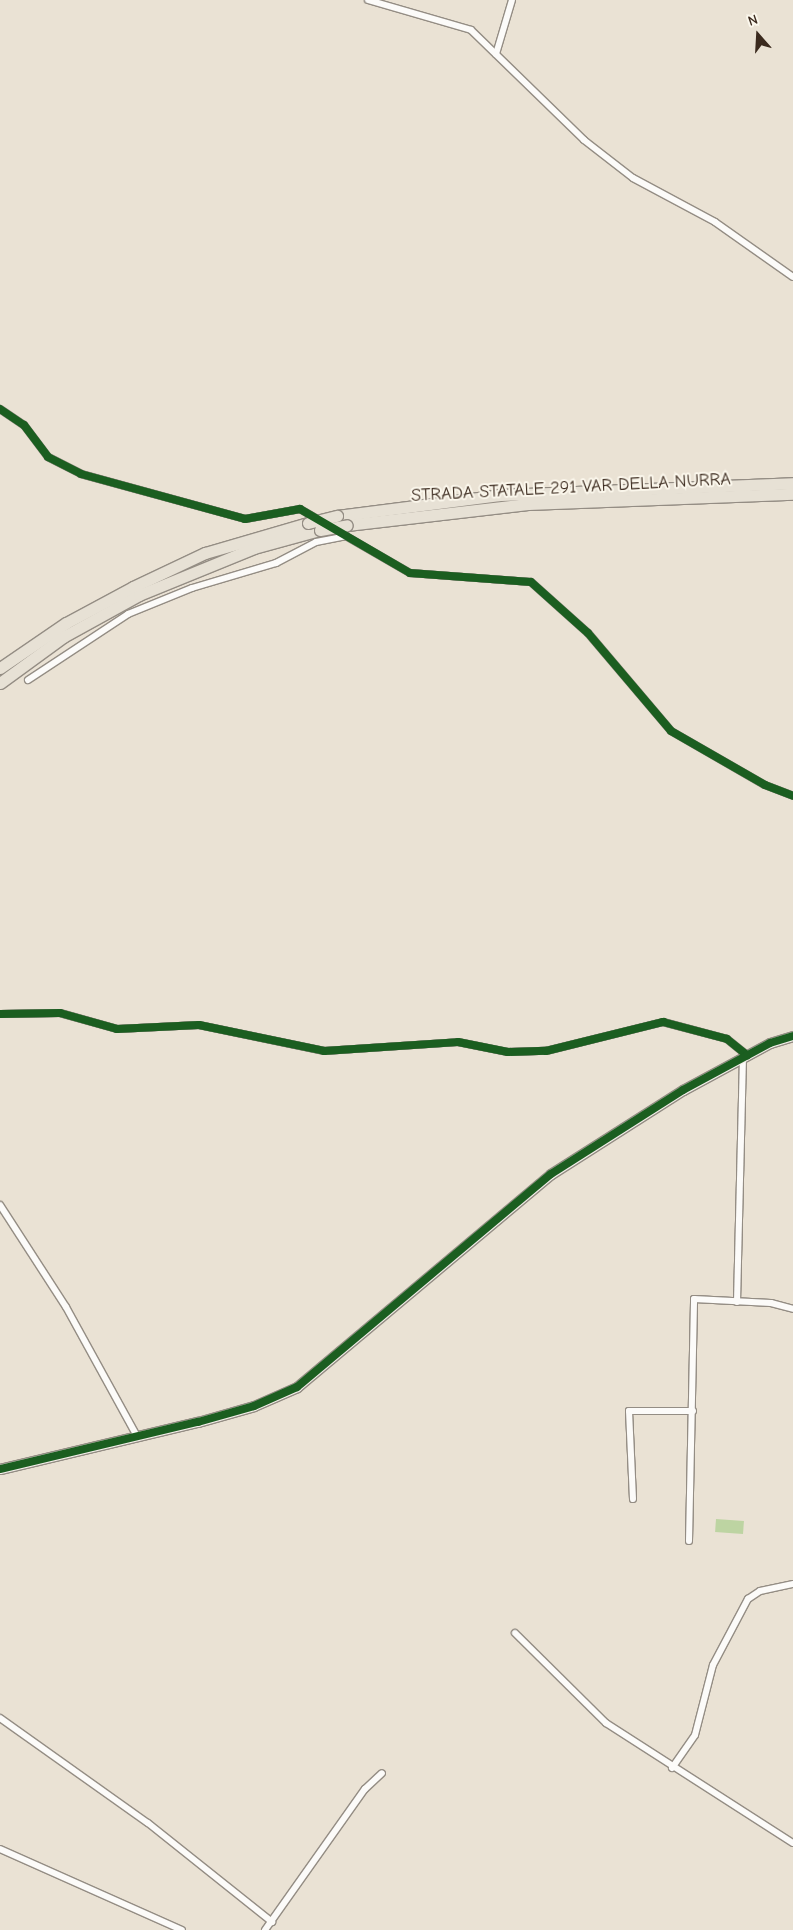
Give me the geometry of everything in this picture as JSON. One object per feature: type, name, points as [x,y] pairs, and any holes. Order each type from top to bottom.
[{"type":"highway","name":"STRADA STATALE 291 VAR DELLA NURRA","points":[[0,668],[66,623],[133,586],[205,553],[337,516],[500,495],[793,483]]},
{"type":"highway","name":"STRADA STATALE 291 VAR DELLA NURRA","points":[[0,683],[63,637],[139,595],[254,548],[320,530],[347,530],[528,504],[793,494]]},
{"type":"street","points":[[368,0],[471,30],[584,140],[633,178],[715,222],[793,278]]},
{"type":"street","points":[[496,54],[512,0]]},
{"type":"street","points":[[0,409],[24,426],[48,457],[82,474],[245,520],[300,510],[347,530],[410,573],[531,582],[588,633],[671,731],[764,785],[793,796]]},
{"type":"street","points":[[28,680],[128,614],[192,588],[276,563],[316,542],[347,530]]},
{"type":"street","points":[[0,1014],[60,1013],[117,1030],[199,1025],[324,1051],[458,1042],[508,1052],[546,1051],[663,1022],[727,1039],[745,1056],[737,1302]]},
{"type":"street","points":[[0,1469],[254,1406],[297,1387],[551,1174],[745,1056],[793,1036]]},
{"type":"street","points":[[0,1205],[66,1307],[136,1436]]},
{"type":"street","points":[[689,1541],[694,1299],[793,1309]]},
{"type":"street","points":[[633,1499],[629,1411],[693,1411]]},
{"type":"street","points":[[672,1768],[695,1735],[713,1665],[748,1599],[760,1591],[793,1584]]},
{"type":"street","points":[[515,1633],[606,1723],[672,1768],[793,1843]]},
{"type":"street","points":[[0,1718],[148,1823],[272,1922]]},
{"type":"street","points":[[265,1930],[365,1789],[382,1773]]},
{"type":"street","points":[[0,1850],[182,1930]]},
{"type":"green space","points":[[716,1519],[744,1521],[743,1534],[715,1532]]},
{"type":"cycle path","points":[[0,409],[24,425],[48,457],[81,474],[245,519],[300,509],[410,573],[531,582],[588,633],[671,731],[765,785],[793,796]]},
{"type":"cycle path","points":[[0,1014],[60,1013],[117,1029],[199,1025],[324,1051],[458,1042],[508,1052],[546,1051],[663,1022],[727,1039],[747,1055]]},
{"type":"cycle path","points":[[0,1469],[198,1422],[254,1406],[297,1387],[551,1174],[683,1090],[770,1043],[793,1036]]}]
